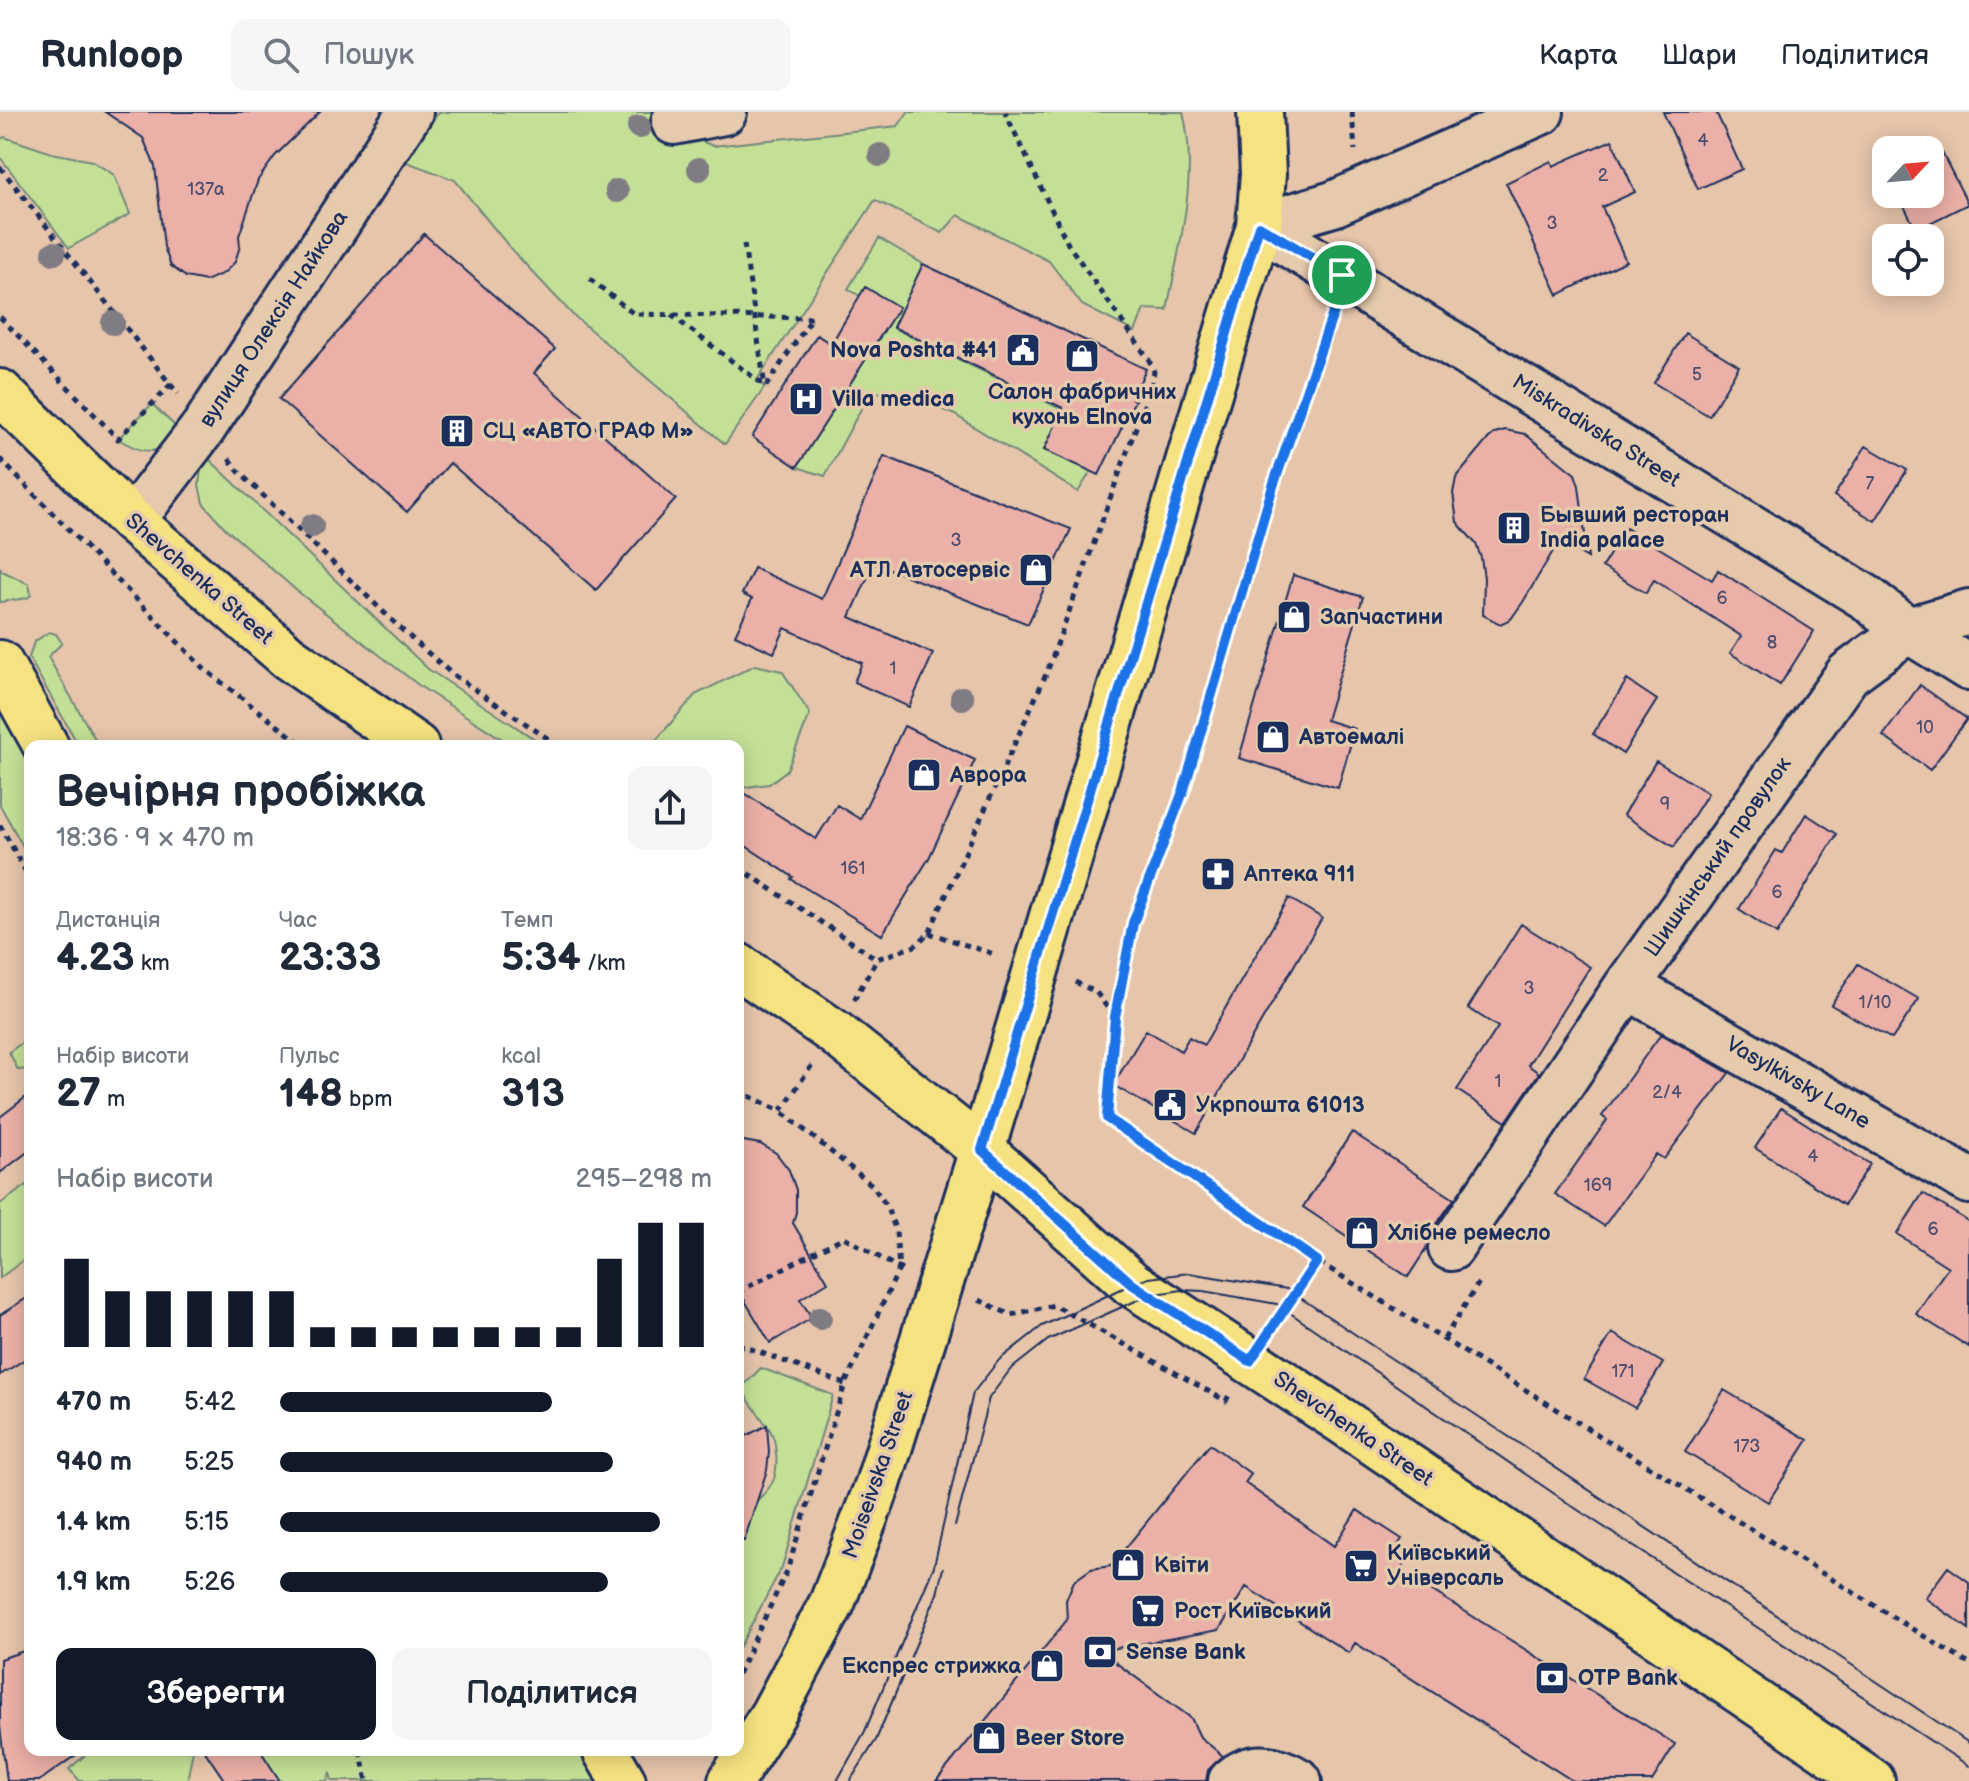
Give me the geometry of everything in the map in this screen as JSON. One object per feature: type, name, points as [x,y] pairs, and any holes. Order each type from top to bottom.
[{"type":"main road","name":"Moiseivska Street","points":[[731,1781],[773,1714],[832,1603],[878,1484],[982,1150],[1259,226],[1263,174],[1260,112]]},
{"type":"main road","name":"Shevchenka Street","points":[[0,392],[132,521],[288,657],[407,740]]},
{"type":"main road","points":[[0,663],[43,740]]},
{"type":"main road","name":"Shevchenka Street","points":[[744,970],[834,1032],[982,1150],[1132,1284],[1872,1781]]},
{"type":"main road","points":[[608,1756],[623,1781]]},
{"type":"street","name":"вулиця Олексія Найкова","points":[[132,521],[204,427],[410,112]]},
{"type":"street","points":[[674,122],[724,112]]},
{"type":"street","points":[[1259,226],[1333,204],[1541,112]]},
{"type":"street","name":"Miskradivska Street","points":[[1259,226],[1867,598],[1908,630],[1969,668]]},
{"type":"street","name":"Шишкінський провулок","points":[[1451,1248],[1627,986],[1848,674],[1908,630],[1969,612]]},
{"type":"street","name":"Vasylkivsky Lane","points":[[1627,986],[1969,1181]]},
{"type":"street","points":[[1231,1781],[1246,1771],[1260,1768],[1274,1769],[1299,1781]]},
{"type":"path","points":[[781,1111],[834,1032],[877,959],[915,946],[929,933],[1047,672],[1151,386],[1154,372],[1149,360],[1068,244],[1005,112]]},
{"type":"path","points":[[1352,112],[1356,132],[1354,195]]},
{"type":"path","points":[[0,167],[240,473],[401,629],[452,674],[550,740]]},
{"type":"path","points":[[744,244],[765,387]]},
{"type":"path","points":[[1342,275],[1336,305],[1273,486],[1184,789],[1133,923],[1115,1017],[1107,1118],[1317,1261],[1969,1664]]},
{"type":"path","points":[[590,279],[634,314],[813,318],[765,387]]},
{"type":"path","points":[[670,314],[765,387]]},
{"type":"path","points":[[0,317],[118,439],[172,383]]},
{"type":"path","points":[[0,459],[203,668],[296,740]]},
{"type":"path","points":[[0,825],[24,868]]},
{"type":"path","points":[[744,871],[877,959]]},
{"type":"path","points":[[744,1094],[781,1111],[872,1185],[886,1205],[896,1231],[899,1269],[845,1384],[787,1571],[744,1661]]},
{"type":"path","points":[[744,1289],[844,1237],[899,1269],[1011,1315],[1054,1305],[1226,1401]]},
{"type":"path","points":[[1250,1361],[1317,1261]]},
{"type":"path","points":[[744,1346],[845,1384]]},
{"type":"path","points":[[361,1756],[367,1781]]},
{"type":"green space","points":[[439,112],[655,112],[663,125],[713,146],[898,126],[908,112],[1183,112],[1189,161],[1186,211],[1167,310],[1144,309],[1135,332],[1082,305],[1049,261],[958,215],[942,233],[875,200],[757,380],[765,387],[725,444],[573,315],[511,249],[455,180],[404,161]]},
{"type":"green space","points":[[4,137],[52,153],[92,161],[114,175],[130,214],[69,248],[0,157],[0,140]]},
{"type":"green space","points":[[879,238],[923,264],[893,328],[1063,410],[1044,450],[1091,471],[1078,492],[955,415],[898,390],[869,394],[825,476],[797,467],[896,306],[866,287],[860,296],[848,289]]},
{"type":"green space","points":[[152,404],[177,428],[168,447],[143,450],[118,439]]},
{"type":"green space","points":[[209,459],[428,669],[536,740],[504,740],[421,687],[297,591],[226,529],[203,503],[199,485],[201,469]]},
{"type":"green space","points":[[0,567],[2,571],[29,584],[31,595],[0,602]]},
{"type":"green space","points":[[49,632],[56,634],[62,643],[48,657],[96,740],[76,740],[29,658],[34,642]]},
{"type":"green space","points":[[755,665],[782,671],[810,714],[787,770],[769,784],[744,787],[744,740],[656,740],[695,695]]},
{"type":"green space","points":[[0,692],[27,740],[24,740],[24,848],[0,805]]},
{"type":"green space","points":[[24,1041],[24,1070],[18,1070],[9,1052]]},
{"type":"green space","points":[[24,1187],[24,1260],[0,1278],[0,1204]]},
{"type":"green space","points":[[761,1368],[833,1395],[782,1567],[744,1639],[744,1510],[768,1490],[776,1468],[772,1435],[744,1392],[744,1385]]},
{"type":"green space","points":[[84,1756],[192,1756],[187,1781],[80,1781],[69,1769]]},
{"type":"green space","points":[[261,1756],[588,1756],[601,1781],[332,1781],[330,1773],[327,1781],[259,1781]]},
{"type":"building","points":[[105,112],[320,112],[275,156],[258,180],[239,236],[240,246],[235,262],[224,273],[206,281],[186,277],[171,266],[164,247],[155,166],[143,138]]},
{"type":"building","points":[[1663,112],[1716,112],[1742,169],[1698,189]]},
{"type":"building","points":[[1612,140],[1635,192],[1602,207],[1626,261],[1558,295],[1506,183],[1551,161],[1553,166]]},
{"type":"building","points":[[1944,157],[1968,204],[1928,224],[1913,224],[1905,208],[1944,208]]},
{"type":"building","name":"СЦ «АВТО ГРАФ М»","points":[[424,234],[555,349],[534,373],[676,499],[596,590],[450,463],[407,512],[279,399]]},
{"type":"building","points":[[923,264],[1146,369],[1132,399],[1135,400],[1099,475],[1044,450],[1063,408],[893,327]]},
{"type":"building","points":[[865,287],[899,307],[797,467],[752,437],[817,335],[831,344]]},
{"type":"building","points":[[1685,333],[1739,366],[1709,416],[1654,383]]},
{"type":"building","name":"Бывший ресторан India palace","points":[[1505,430],[1525,434],[1575,474],[1588,558],[1559,541],[1511,619],[1500,624],[1483,615],[1481,558],[1476,544],[1457,522],[1453,493],[1456,478],[1488,439]]},
{"type":"building","points":[[1866,446],[1907,470],[1875,521],[1834,496]]},
{"type":"building","points":[[884,456],[1071,529],[1028,624],[874,563],[850,617],[933,654],[909,707],[854,682],[862,663],[785,628],[774,653],[735,635],[752,599],[742,594],[754,568],[822,599]]},
{"type":"building","points":[[1626,528],[1712,580],[1718,570],[1814,631],[1780,685],[1730,653],[1741,636],[1654,580],[1646,593],[1602,567]]},
{"type":"building","points":[[1293,575],[1363,597],[1326,720],[1355,729],[1338,788],[1239,758]]},
{"type":"building","points":[[1627,680],[1657,700],[1623,754],[1593,734]]},
{"type":"building","points":[[1920,685],[1967,719],[1930,770],[1883,736]]},
{"type":"building","points":[[904,726],[975,760],[929,858],[882,935],[791,879],[793,877],[744,845],[744,793],[816,839],[837,805],[860,819]]},
{"type":"building","points":[[1656,761],[1708,793],[1674,847],[1623,815]]},
{"type":"building","points":[[1806,814],[1837,834],[1777,934],[1739,909],[1776,850],[1782,853]]},
{"type":"building","points":[[1289,898],[1322,918],[1196,1133],[1113,1085],[1146,1030],[1181,1051],[1189,1037],[1204,1045]]},
{"type":"building","points":[[1521,924],[1590,967],[1528,1065],[1539,1073],[1506,1122],[1457,1090],[1498,1027],[1468,1008]]},
{"type":"building","points":[[1858,964],[1919,999],[1892,1039],[1831,1005]]},
{"type":"building","points":[[1661,1034],[1729,1073],[1664,1159],[1656,1154],[1604,1226],[1555,1194],[1607,1120],[1602,1116]]},
{"type":"building","points":[[24,1099],[24,1155],[0,1173],[0,1117]]},
{"type":"building","points":[[1781,1108],[1870,1164],[1844,1205],[1755,1148]]},
{"type":"building","points":[[1352,1132],[1454,1199],[1430,1234],[1426,1249],[1408,1277],[1303,1207]]},
{"type":"building","points":[[744,1141],[760,1144],[776,1153],[789,1170],[796,1190],[793,1223],[828,1282],[800,1299],[812,1318],[770,1343],[744,1299]]},
{"type":"building","points":[[1923,1193],[1969,1222],[1969,1347],[1916,1314],[1948,1267],[1897,1234]]},
{"type":"building","points":[[24,1300],[24,1360],[0,1375],[0,1315]]},
{"type":"building","points":[[1612,1333],[1663,1363],[1635,1408],[1584,1379]]},
{"type":"building","points":[[1724,1390],[1808,1440],[1768,1502],[1685,1452]]},
{"type":"building","points":[[767,1425],[767,1470],[744,1541],[744,1437]]},
{"type":"building","points":[[1210,1444],[1251,1474],[1245,1483],[1334,1546],[1357,1510],[1402,1539],[1391,1556],[1404,1564],[1401,1571],[1675,1744],[1652,1781],[1573,1781],[1355,1643],[1349,1653],[1246,1587],[1219,1630],[1100,1651],[1191,1718],[1200,1737],[1223,1756],[1208,1770],[1206,1781],[936,1781],[1067,1620],[1066,1600],[1074,1581],[1091,1569],[1111,1566]]},
{"type":"building","points":[[1948,1567],[1969,1582],[1969,1629],[1925,1598]]},
{"type":"building","points":[[24,1651],[24,1756],[74,1756],[39,1781],[7,1781],[0,1727],[0,1659]]},
{"type":"building","points":[[208,1756],[264,1756],[280,1781],[225,1781]]},
{"type":"tram line","points":[[837,1781],[865,1731],[934,1566],[973,1393],[999,1360],[1042,1326],[1132,1284],[1149,1278],[1189,1273],[1287,1289],[1969,1743]]},
{"type":"tram line","points":[[955,1526],[989,1398],[1010,1370],[1048,1340],[1149,1295],[1182,1290],[1203,1291],[1277,1304],[1578,1510],[1969,1766]]},
{"type":"tram line","points":[[850,1781],[876,1740],[937,1594],[943,1568]]},
{"type":"place","name":"Nova Poshta #41","points":[[1023,350]]},
{"type":"place","name":"Салон фабричних кухонь Elnova","points":[[1082,356]]},
{"type":"place","name":"Villa medica","points":[[806,399]]},
{"type":"place","name":"СЦ «АВТО ГРАФ М»","points":[[457,431]]},
{"type":"place","name":"Бывший ресторан India palace","points":[[1514,528]]},
{"type":"place","name":"АТЛ Автосервіс","points":[[1036,570]]},
{"type":"place","name":"Запчастини","points":[[1294,617]]},
{"type":"place","name":"Автоемалі","points":[[1273,737]]},
{"type":"place","name":"Аврора","points":[[924,775]]},
{"type":"place","name":"Аптека 911","points":[[1218,874]]},
{"type":"place","name":"Укрпошта 61013","points":[[1170,1105]]},
{"type":"place","name":"Хлібне ремесло","points":[[1362,1233]]},
{"type":"place","name":"Квіти","points":[[1128,1565]]},
{"type":"place","name":"Київський Універсаль","points":[[1361,1566]]},
{"type":"place","name":"Рост Київський","points":[[1148,1611]]},
{"type":"place","name":"Sense Bank","points":[[1100,1652]]},
{"type":"place","name":"Експрес стрижка","points":[[1047,1666]]},
{"type":"place","name":"OTP Bank","points":[[1552,1678]]},
{"type":"place","name":"Beer Store","points":[[989,1738]]},
{"type":"route","points":[[1259,226],[1342,275],[1336,305],[1273,486],[1184,789],[1133,923],[1115,1017],[1107,1118],[1317,1261],[1250,1361],[1132,1284],[982,1150],[1259,226]]}]
